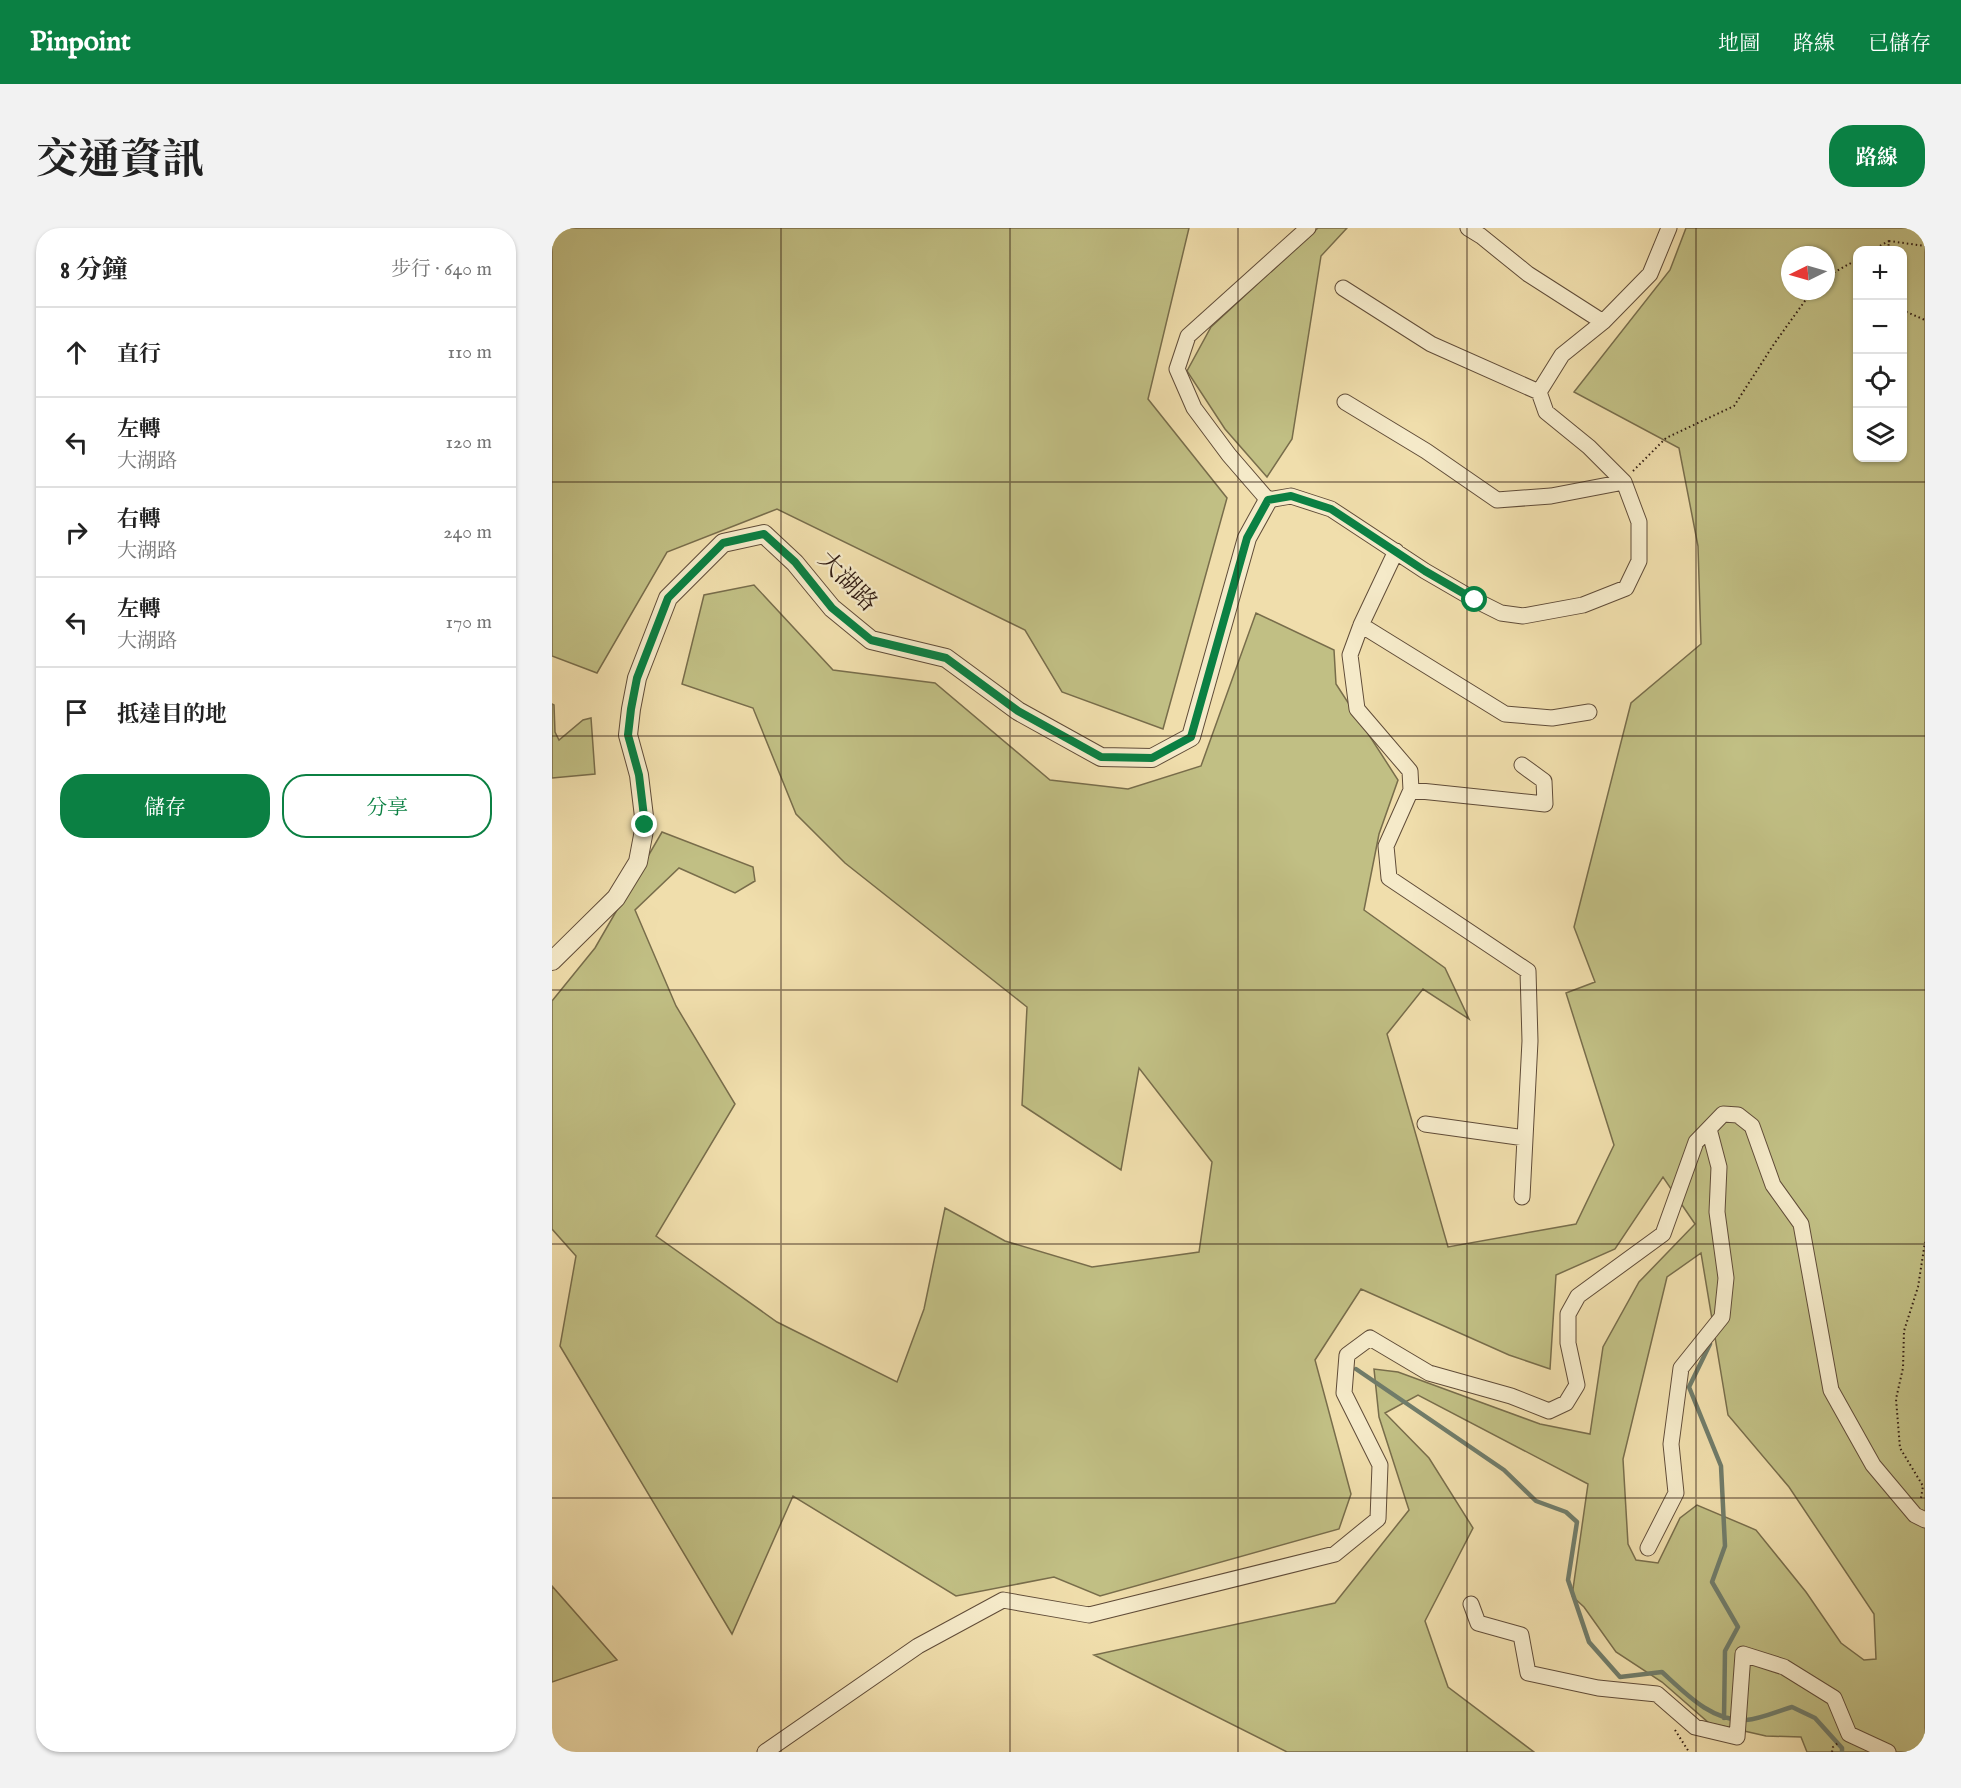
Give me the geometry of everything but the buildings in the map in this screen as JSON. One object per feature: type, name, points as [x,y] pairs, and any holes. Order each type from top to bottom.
[{"type":"street","points":[[1308,228],[1188,336],[1177,369],[1194,408],[1228,455],[1268,500],[1291,496],[1331,509],[1425,571],[1501,613],[1523,616],[1582,605],[1626,588],[1639,561],[1639,522],[1626,479],[1546,412],[1539,392],[1431,344],[1343,288]]},
{"type":"street","points":[[1468,228],[1528,274],[1603,322]]},
{"type":"street","points":[[1539,392],[1562,355],[1603,322],[1650,274],[1667,229]]},
{"type":"street","points":[[1345,402],[1426,451],[1497,500],[1551,496],[1626,479]]},
{"type":"street","name":"大湖路","points":[[552,961],[616,898],[638,862],[645,825],[639,775],[628,735],[637,678],[668,598],[723,543],[764,534],[795,562],[832,608],[871,640],[946,658],[1018,711],[1101,757],[1152,758],[1191,737],[1247,538],[1268,500]]},
{"type":"street","points":[[1396,551],[1350,655],[1357,709],[1410,771],[1411,790],[1386,846],[1389,878],[1528,971],[1530,1041],[1522,1197]]},
{"type":"street","points":[[1361,626],[1505,714],[1551,718],[1589,712]]},
{"type":"street","points":[[1411,790],[1545,804],[1544,781],[1522,765]]},
{"type":"street","points":[[765,1752],[918,1646],[1003,1600],[1089,1615],[1335,1554],[1378,1520],[1380,1465],[1344,1393],[1347,1355],[1370,1338],[1429,1373],[1511,1396],[1549,1411],[1566,1403],[1577,1385],[1568,1342],[1568,1314],[1578,1296],[1663,1234],[1696,1142],[1723,1114],[1738,1115],[1752,1126],[1773,1185],[1801,1224],[1831,1390],[1873,1465],[1916,1515],[1922,1513]]},
{"type":"street","points":[[1425,1124],[1525,1138]]},
{"type":"street","points":[[1648,1548],[1676,1493],[1671,1444],[1681,1368],[1722,1317],[1726,1278],[1717,1212],[1719,1167],[1709,1129]]},
{"type":"street","points":[[1471,1605],[1478,1623],[1521,1635],[1528,1673],[1598,1688],[1657,1694],[1695,1727],[1737,1737],[1743,1654],[1784,1667],[1834,1698],[1849,1734],[1888,1752]]},
{"type":"path","points":[[1888,246],[1889,241]]},
{"type":"path","points":[[1880,246],[1889,241],[1925,246]]},
{"type":"path","points":[[1835,272],[1853,261]]},
{"type":"path","points":[[1626,479],[1666,438],[1734,406],[1806,300]]},
{"type":"path","points":[[1907,312],[1925,320]]},
{"type":"path","points":[[1922,1513],[1923,1486],[1900,1448],[1896,1399],[1903,1368],[1904,1331],[1918,1287],[1925,1242]]},
{"type":"shaded area","points":[[552,228],[1189,228],[1148,399],[1227,498],[1163,729],[1062,692],[1025,630],[777,509],[667,552],[597,673],[552,656]]},
{"type":"shaded area","points":[[1318,228],[1347,228],[1321,256],[1292,439],[1267,477],[1225,429],[1187,371],[1211,327]]},
{"type":"shaded area","points":[[1686,228],[1925,228],[1925,1752],[1807,1752],[1801,1737],[1766,1736],[1709,1723],[1662,1682],[1616,1652],[1584,1607],[1572,1596],[1588,1484],[1418,1395],[1385,1413],[1429,1458],[1473,1528],[1425,1621],[1448,1687],[1534,1752],[1287,1752],[1094,1655],[1335,1603],[1409,1510],[1379,1417],[1374,1369],[1398,1372],[1540,1424],[1590,1434],[1603,1347],[1639,1282],[1695,1224],[1663,1177],[1615,1249],[1556,1275],[1550,1369],[1509,1355],[1361,1289],[1315,1360],[1351,1494],[1339,1529],[1100,1596],[1054,1577],[956,1596],[793,1496],[732,1634],[560,1346],[576,1256],[552,1229],[552,1001],[595,948],[662,832],[753,867],[755,881],[735,893],[679,868],[635,910],[676,1006],[735,1104],[656,1236],[777,1322],[897,1382],[924,1309],[945,1208],[1005,1241],[1092,1267],[1199,1252],[1212,1162],[1139,1068],[1121,1170],[1022,1105],[1027,1007],[845,863],[796,814],[753,708],[682,684],[704,595],[754,585],[833,670],[935,683],[1050,780],[1128,789],[1201,766],[1256,613],[1334,650],[1336,684],[1398,780],[1379,834],[1364,910],[1445,968],[1469,1019],[1423,989],[1387,1034],[1448,1247],[1576,1224],[1614,1145],[1566,993],[1595,982],[1574,927],[1631,703],[1701,644],[1698,546],[1679,448],[1574,392],[1670,270]],"holes":[[[1701,1253],[1728,1415],[1789,1487],[1874,1614],[1876,1659],[1864,1660],[1841,1643],[1806,1592],[1756,1530],[1697,1505],[1680,1518],[1658,1563],[1636,1560],[1628,1544],[1623,1459],[1667,1277]]]},
{"type":"shaded area","points":[[552,704],[554,705],[555,732],[559,740],[583,720],[591,718],[595,774],[552,778]]},
{"type":"shaded area","points":[[552,1586],[617,1660],[552,1682]]},
{"type":"waterway","points":[[1710,1344],[1689,1387],[1721,1466],[1725,1546],[1712,1582],[1738,1627],[1725,1651],[1724,1718]]},
{"type":"waterway","points":[[1356,1369],[1504,1470],[1536,1501],[1566,1512],[1577,1522],[1568,1580],[1589,1642],[1620,1677],[1662,1672],[1700,1705],[1734,1719],[1758,1718],[1792,1707],[1815,1718],[1842,1748],[1842,1752]]},
{"type":"route","points":[[645,825],[639,775],[628,735],[637,678],[668,598],[723,543],[764,534],[795,562],[832,608],[871,640],[946,658],[1018,711],[1101,757],[1152,758],[1191,737],[1247,538],[1268,500],[1291,496],[1331,509],[1425,571],[1475,600]]}]
